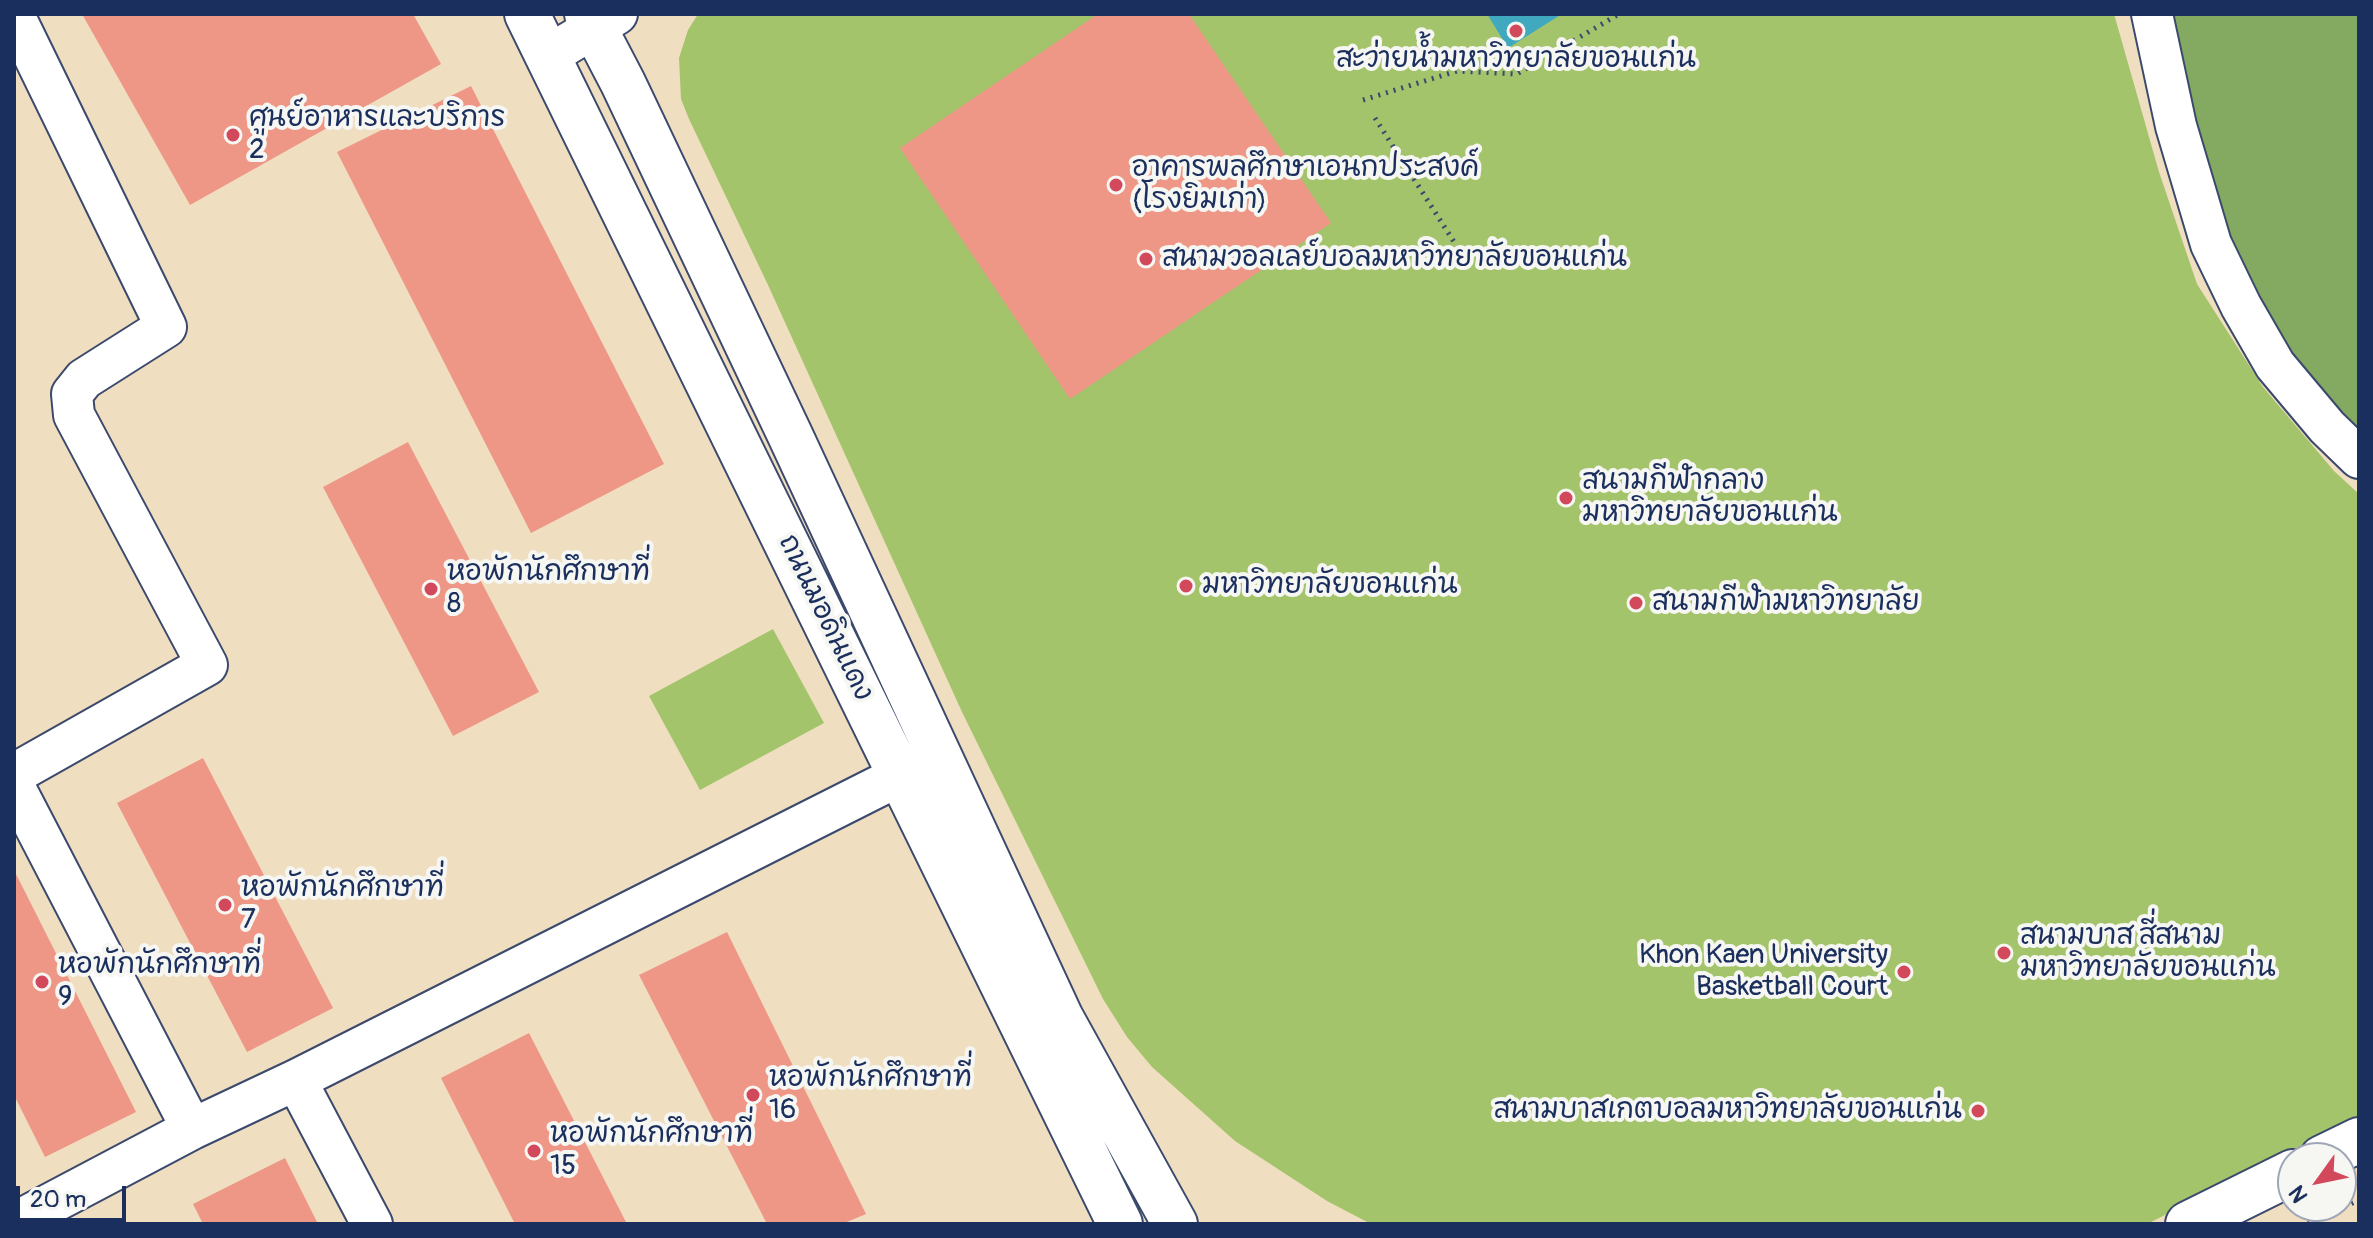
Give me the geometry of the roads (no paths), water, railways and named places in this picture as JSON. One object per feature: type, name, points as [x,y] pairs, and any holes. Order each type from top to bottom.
[{"type":"street","name":"ถนนมอดินแดง","points":[[527,14],[1120,1224]]},
{"type":"street","points":[[2152,14],[2176,126],[2211,244],[2241,306],[2275,365],[2327,427],[2359,458]]},
{"type":"street","points":[[14,15],[166,327],[84,379],[72,394],[74,415],[207,665],[14,774]]},
{"type":"street","name":"ถนนมอดินแดง","points":[[600,19],[1061,1018],[1175,1224]]},
{"type":"street","points":[[549,55],[600,19]]},
{"type":"street","points":[[14,1223],[192,1129],[296,1080],[901,775]]},
{"type":"street","points":[[14,786],[192,1129]]},
{"type":"street","points":[[296,1080],[372,1224]]},
{"type":"street","points":[[2188,1224],[2277,1180]]},
{"type":"water","name":"สะว่ายน้ำมหาวิทยาลัยขอนแก่น","points":[[1487,14],[1562,14],[1508,48]]},
{"type":"place","name":"สะว่ายน้ำมหาวิทยาลัยขอนแก่น","points":[[1516,31]]},
{"type":"place","name":"ศูนย์อาหารและบริการ 2","points":[[233,135]]},
{"type":"place","name":"อาคารพลศึกษาเอนกประสงค์ (โรงยิมเก่า)","points":[[1116,185]]},
{"type":"place","name":"สนามวอลเลย์บอลมหาวิทยาลัยขอนแก่น","points":[[1146,259]]},
{"type":"place","name":"สนามกีฬากลาง มหาวิทยาลัยขอนแก่น","points":[[1566,498]]},
{"type":"place","name":"มหาวิทยาลัยขอนแก่น","points":[[1186,586]]},
{"type":"place","name":"หอพักนักศึกษาที่ 8","points":[[431,589]]},
{"type":"place","name":"สนามกีฬามหาวิทยาลัย","points":[[1636,603]]},
{"type":"place","name":"หอพักนักศึกษาที่ 7","points":[[225,905]]},
{"type":"place","name":"สนามบาส สี่สนาม มหาวิทยาลัยขอนแก่น","points":[[2004,953]]},
{"type":"place","name":"Khon Kaen University Basketball Court","points":[[1904,972]]},
{"type":"place","name":"หอพักนักศึกษาที่ 9","points":[[42,982]]},
{"type":"place","name":"หอพักนักศึกษาที่ 16","points":[[753,1095]]},
{"type":"place","name":"สนามบาสเกตบอลมหาวิทยาลัยขอนแก่น","points":[[1978,1111]]},
{"type":"place","name":"หอพักนักศึกษาที่ 15","points":[[534,1151]]}]
